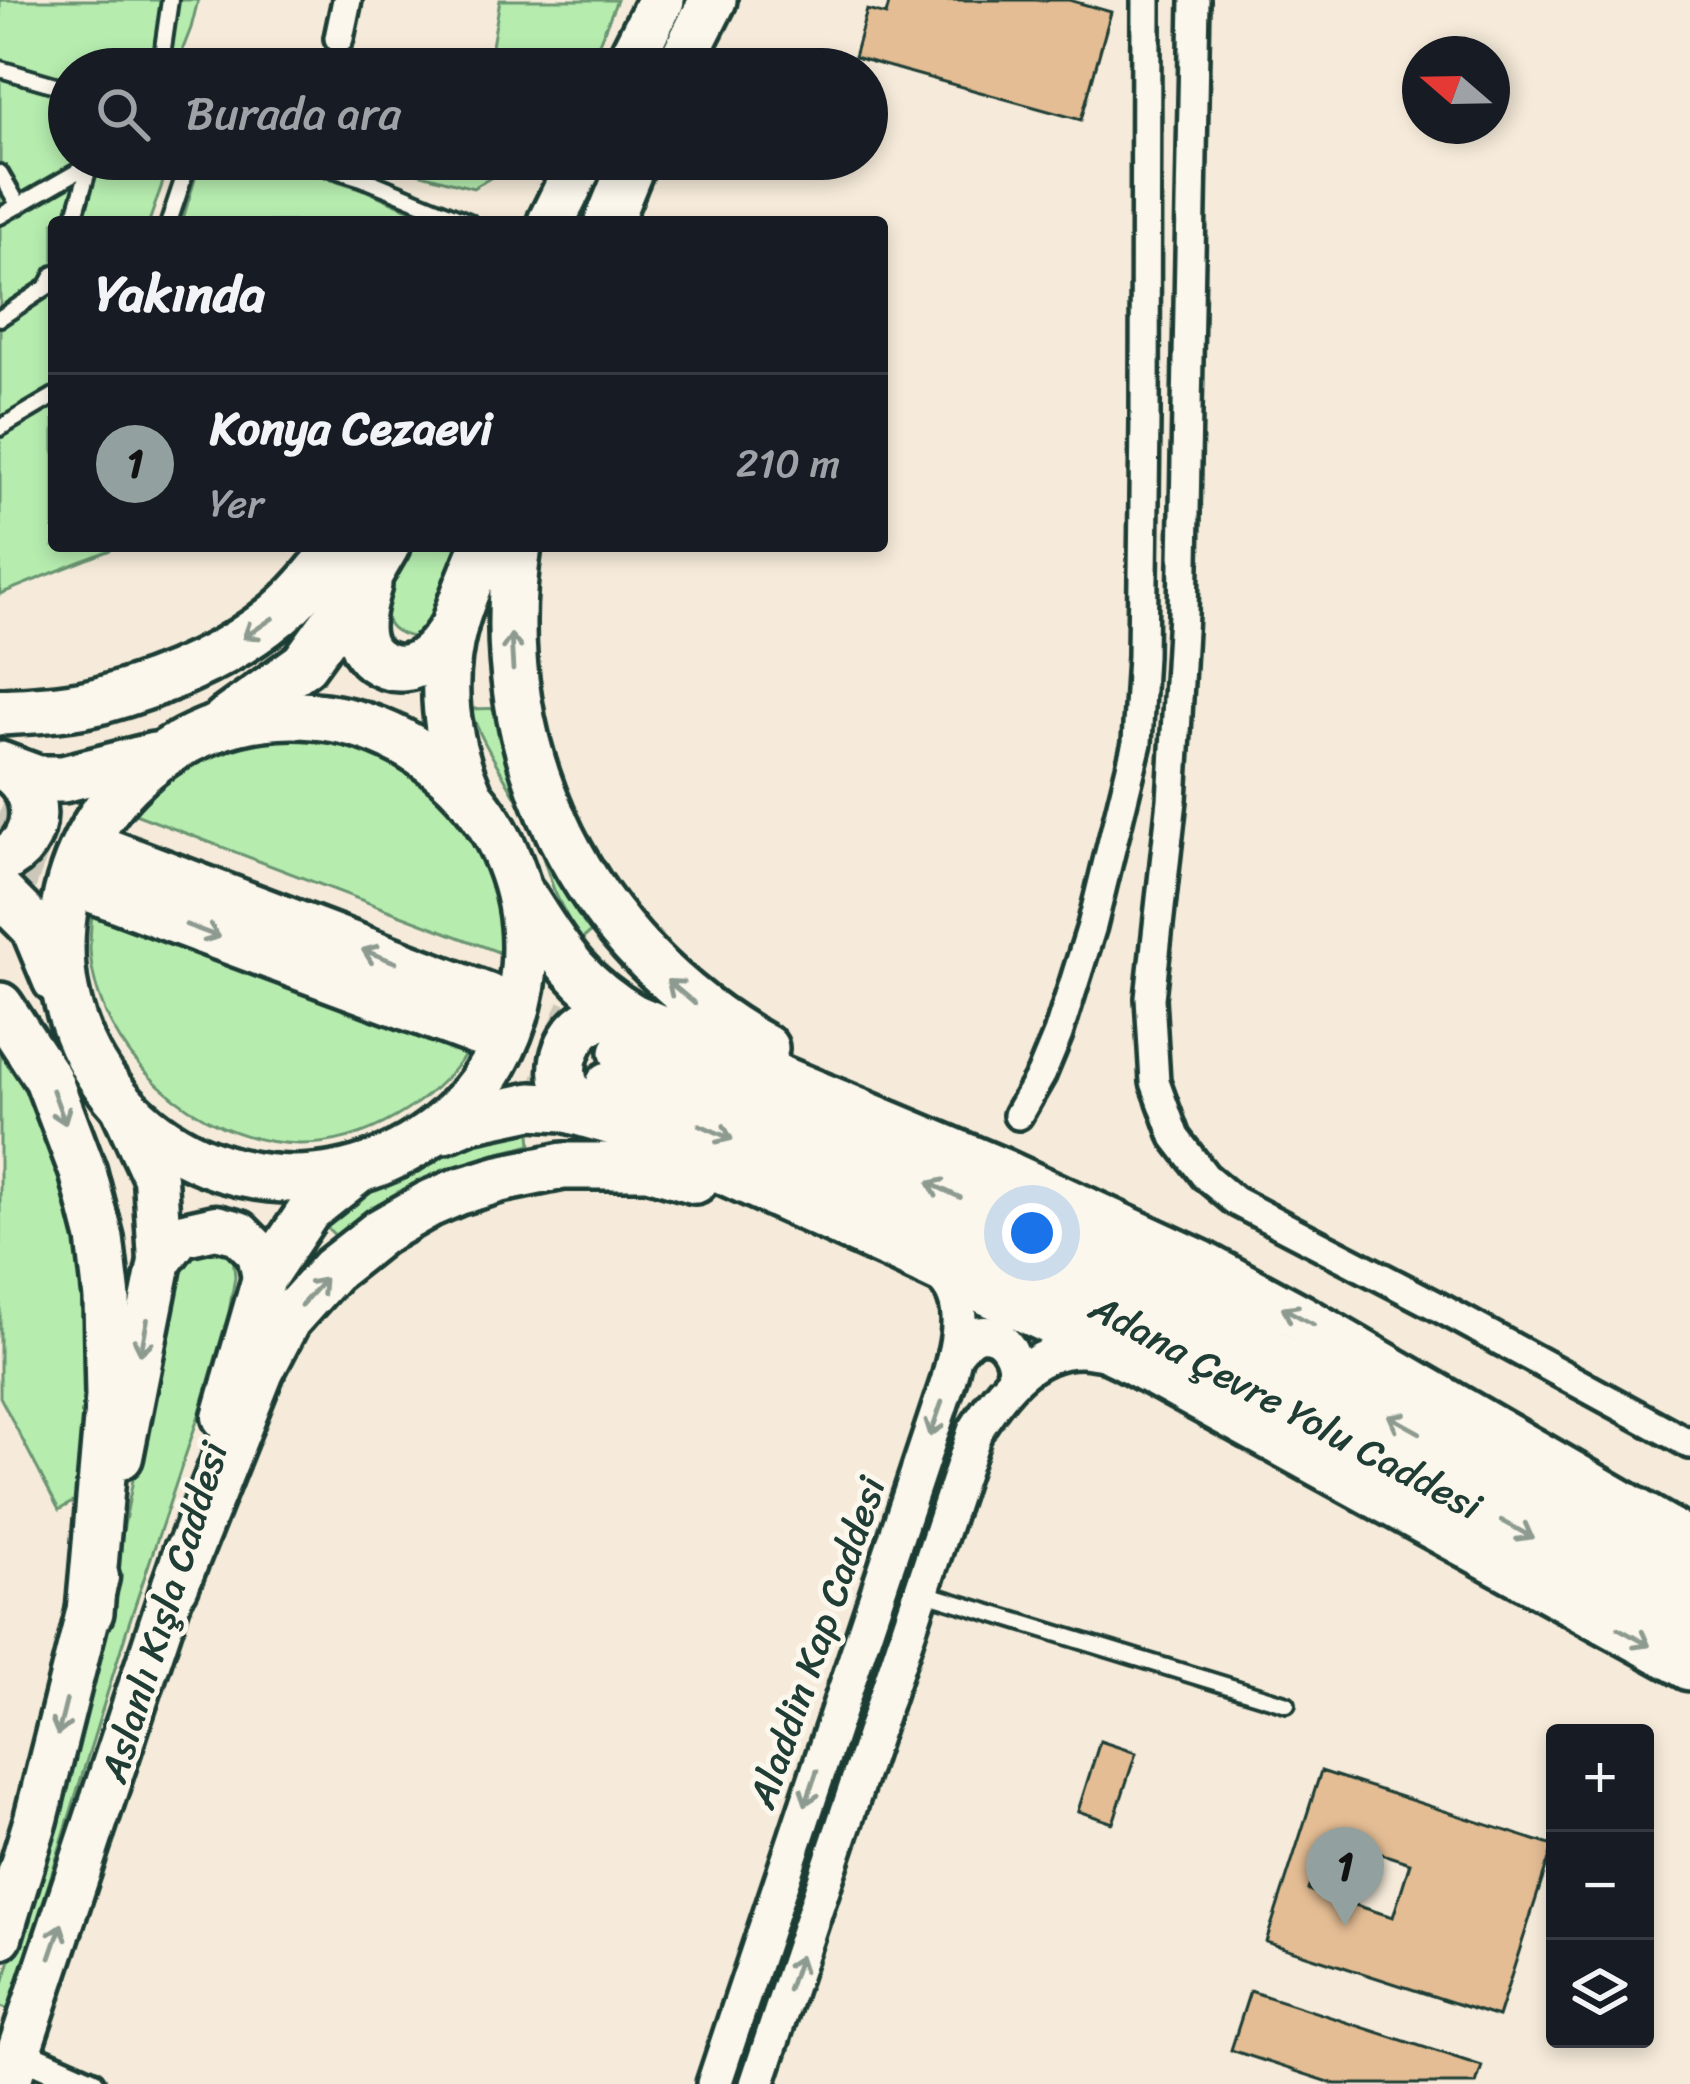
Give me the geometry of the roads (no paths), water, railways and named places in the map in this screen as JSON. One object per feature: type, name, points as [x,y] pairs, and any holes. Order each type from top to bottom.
[{"type":"highway","points":[[637,48],[661,0]]},
{"type":"highway","points":[[689,48],[713,0]]},
{"type":"highway","points":[[554,216],[572,180]]},
{"type":"highway","points":[[610,216],[625,180]]},
{"type":"highway","points":[[427,1137],[477,1088],[496,1058],[511,1026],[524,958],[517,888],[498,839],[456,765],[445,703],[454,626],[482,552]]},
{"type":"highway","points":[[517,552],[511,626],[524,742],[564,845],[600,903],[670,983],[732,1030],[1002,1172],[1202,1264],[1690,1543]]},
{"type":"highway","points":[[366,554],[359,618],[361,640],[369,656],[399,669],[418,664],[436,651],[454,626]]},
{"type":"highway","points":[[0,712],[100,701],[162,679],[219,654],[276,616],[312,580],[366,554]]},
{"type":"highway","points":[[0,765],[38,779],[62,779],[169,751],[214,729],[304,664],[366,554]]},
{"type":"highway","points":[[214,729],[268,716],[325,717],[379,731],[428,758],[469,795]]},
{"type":"highway","points":[[82,1043],[62,970],[63,919],[75,869],[112,802],[169,751]]},
{"type":"highway","points":[[0,765],[25,784],[34,813],[20,850],[0,861]]},
{"type":"highway","points":[[100,871],[483,1015]]},
{"type":"highway","points":[[517,888],[572,971],[610,1004],[615,1068]]},
{"type":"highway","points":[[0,893],[34,927],[82,1043],[121,1104],[172,1145],[232,1172],[275,1179],[319,1178],[362,1169],[470,1119],[532,1106],[564,1108],[615,1068]]},
{"type":"highway","points":[[0,1006],[48,1079],[83,1172],[100,1238],[109,1397],[90,1612]]},
{"type":"highway","points":[[615,1068],[1002,1172]]},
{"type":"highway","points":[[615,1068],[838,1222]]},
{"type":"highway","name":"Adana Çevre Yolu Caddesi","points":[[615,1068],[933,1184],[1183,1304],[1690,1582]]},
{"type":"highway","name":"Adana Çevre Yolu Caddesi","points":[[615,1068],[1204,1357],[1690,1627]]},
{"type":"highway","points":[[175,1586],[261,1370],[287,1320],[332,1270],[380,1232],[457,1192],[563,1166],[648,1166],[838,1222],[1124,1356],[1690,1667]]},
{"type":"main road","name":"Aslanlı Kışla Caddesi","points":[[0,1937],[90,1612],[160,1261],[155,1178],[121,1104]]},
{"type":"main road","name":"Aslanlı Kışla Caddesi","points":[[13,2068],[175,1586],[264,1278],[309,1210],[362,1169]]},
{"type":"main road","points":[[160,1261],[181,1234],[216,1227],[239,1233],[259,1253],[264,1278]]},
{"type":"street","points":[[339,38],[347,0]]},
{"type":"street","points":[[1018,1115],[1058,1034],[1092,926],[1138,743],[1146,0]]},
{"type":"street","points":[[1195,0],[1183,614],[1172,800],[1150,998],[1155,1082],[1175,1137],[1205,1175],[1235,1201],[1690,1444]]},
{"type":"street","name":"Aladdin Kap Caddesi","points":[[714,2084],[956,1354],[962,1324],[953,1296],[942,1276],[899,1250]]},
{"type":"street","points":[[956,1354],[978,1333],[989,1335],[1013,1354],[1014,1378]]},
{"type":"street","points":[[757,2084],[975,1431],[1014,1378],[1042,1360],[1077,1350],[1124,1356]]},
{"type":"street","points":[[13,2068],[90,2084]]},
{"type":"lane","points":[[163,48],[170,0]]},
{"type":"lane","points":[[0,69],[48,83]]},
{"type":"lane","points":[[0,173],[19,206]]},
{"type":"lane","points":[[0,216],[61,180]]},
{"type":"lane","points":[[76,216],[85,180]]},
{"type":"lane","points":[[171,216],[183,180]]},
{"type":"lane","points":[[367,180],[454,216]]},
{"type":"lane","points":[[0,318],[48,284]]},
{"type":"lane","points":[[0,428],[48,400]]},
{"type":"lane","points":[[922,1592],[1287,1704]]},
{"type":"tunnel","points":[[0,811],[107,852]]},
{"type":"tunnel","points":[[0,855],[94,890]]},
{"type":"tunnel","points":[[488,997],[623,1052]]},
{"type":"tunnel","points":[[478,1033],[598,1081]]},
{"type":"place","name":"Konya Cezaevi","points":[[1345,1926]]}]
